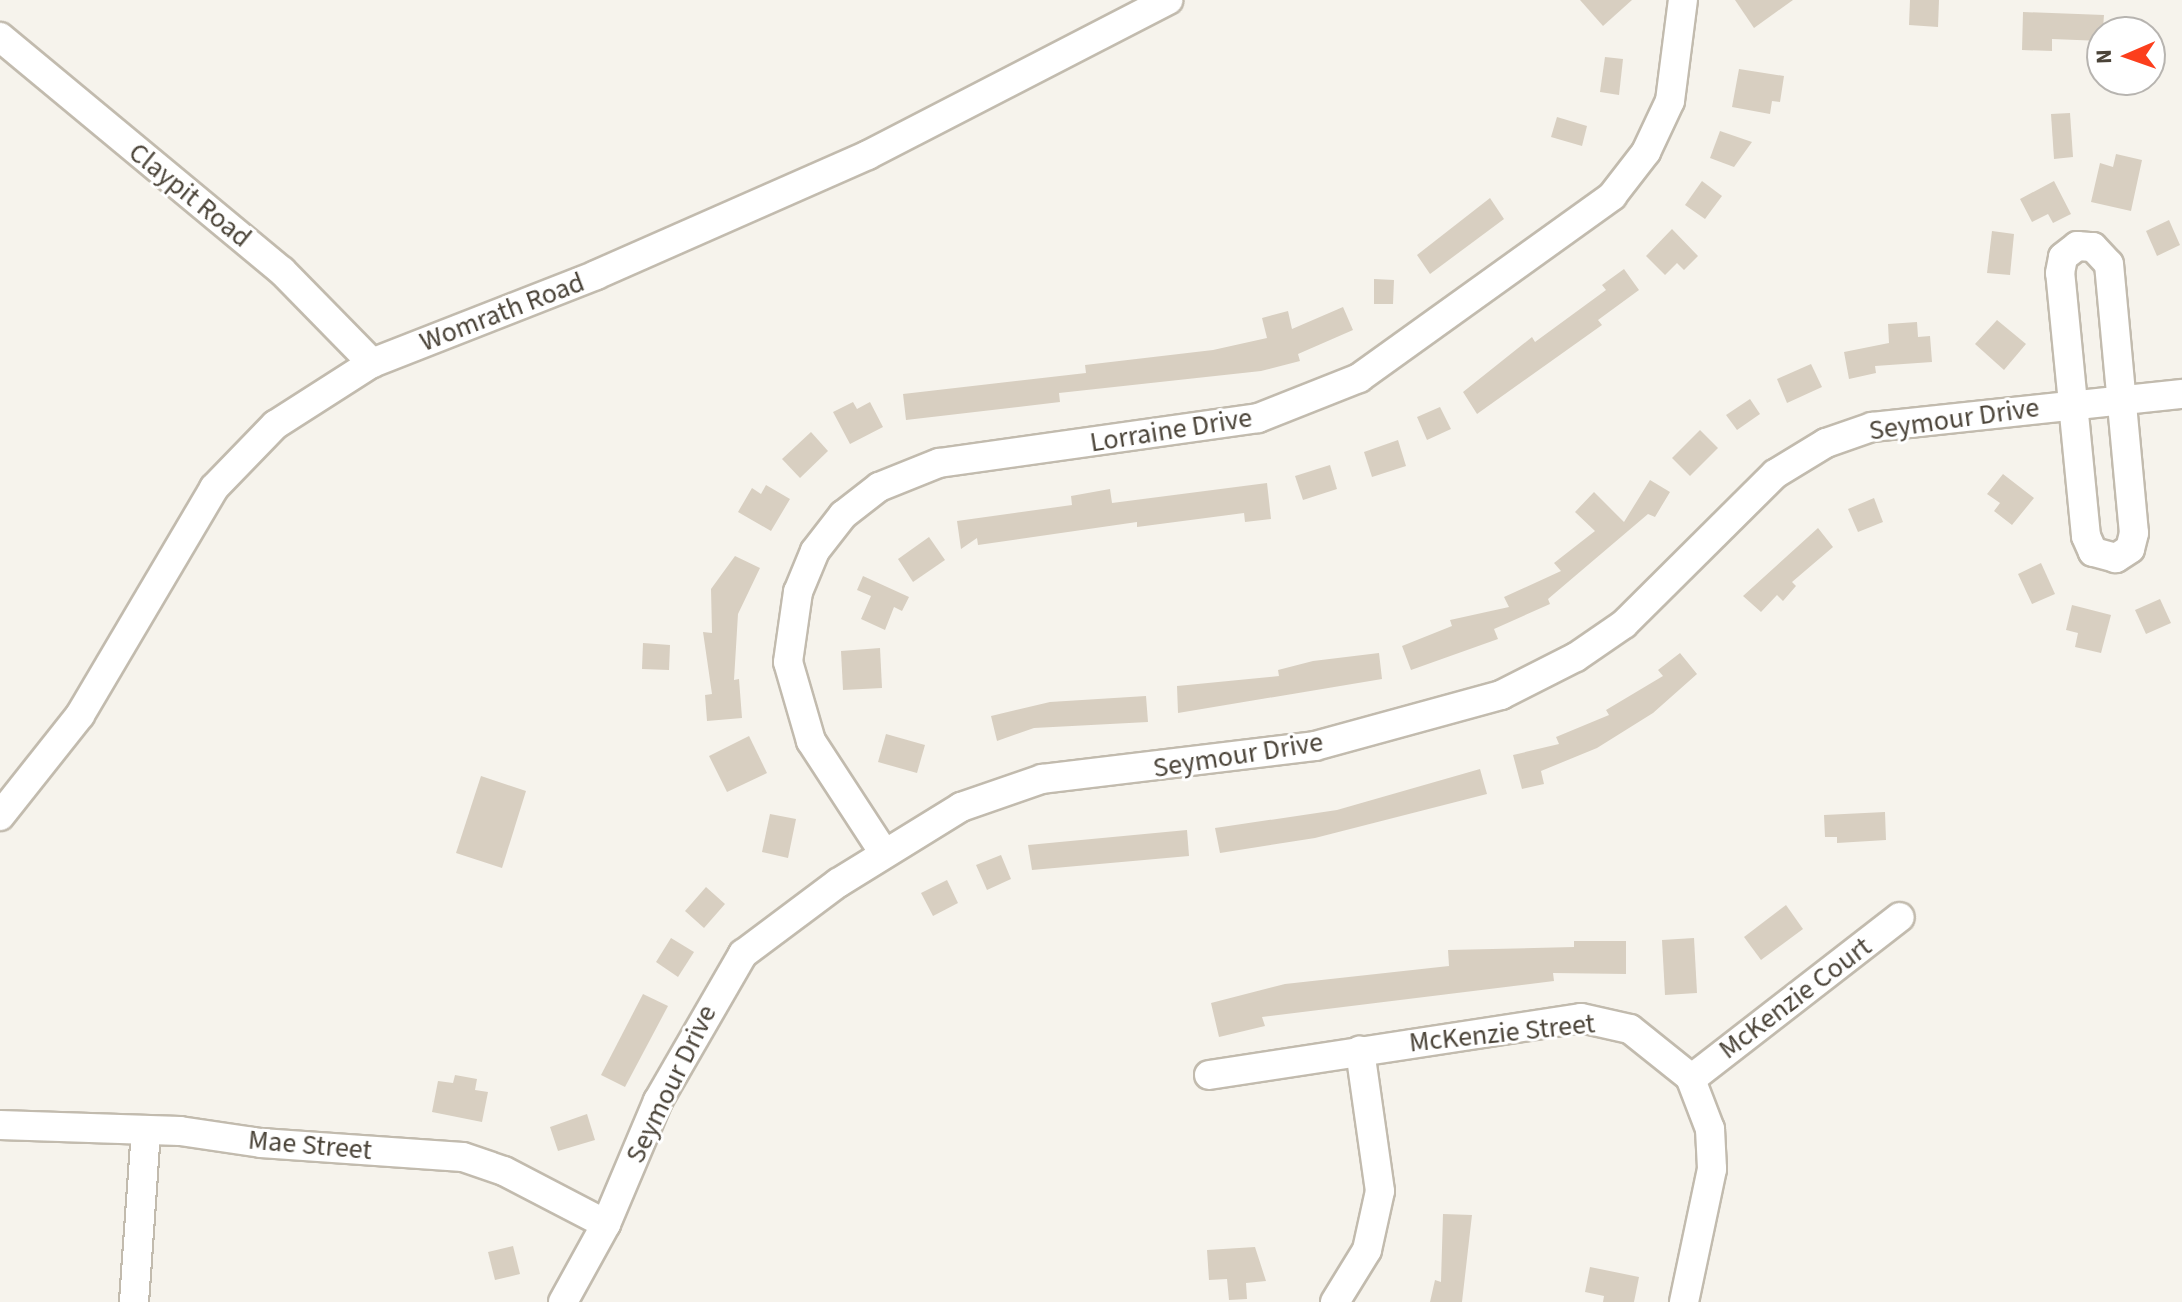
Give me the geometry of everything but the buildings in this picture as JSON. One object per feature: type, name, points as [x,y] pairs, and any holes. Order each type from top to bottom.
[{"type":"street","name":"Womrath Road","points":[[0,816],[73,726],[187,530],[232,465],[275,425],[372,363],[596,275],[868,155],[1168,0]]},
{"type":"street","name":"Lorraine Drive","points":[[884,853],[811,741],[788,662],[798,592],[815,551],[843,515],[879,487],[939,463],[1258,418],[1359,378],[1621,186],[1670,101],[1683,0]]},
{"type":"street","name":"Claypit Road","points":[[0,37],[282,271],[372,363]]},
{"type":"street","name":"Seymour Drive","points":[[2085,245],[2101,251],[2109,264],[2125,399],[2134,533],[2130,549],[2116,558],[2093,552],[2086,536],[2076,404],[2060,265],[2069,250],[2085,245]]},
{"type":"street","name":"Seymour Drive","points":[[563,1302],[606,1224],[658,1101],[728,973],[761,937],[884,853],[961,807],[1014,786],[1315,746],[1488,700],[1576,657],[1624,624],[1753,493],[1826,443],[1872,427],[2182,394]]},
{"type":"street","name":"McKenzie Court","points":[[1691,1079],[1900,917]]},
{"type":"street","name":"McKenzie Street","points":[[1209,1075],[1360,1050],[1598,1019],[1637,1033],[1691,1079]]},
{"type":"street","points":[[1335,1302],[1367,1250],[1380,1191],[1360,1050]]},
{"type":"street","points":[[1684,1302],[1713,1149],[1691,1079]]},
{"type":"street","name":"Mae Street","points":[[0,1125],[146,1131],[463,1157],[504,1171],[606,1224]]},
{"type":"street","points":[[134,1302],[146,1131]]}]
